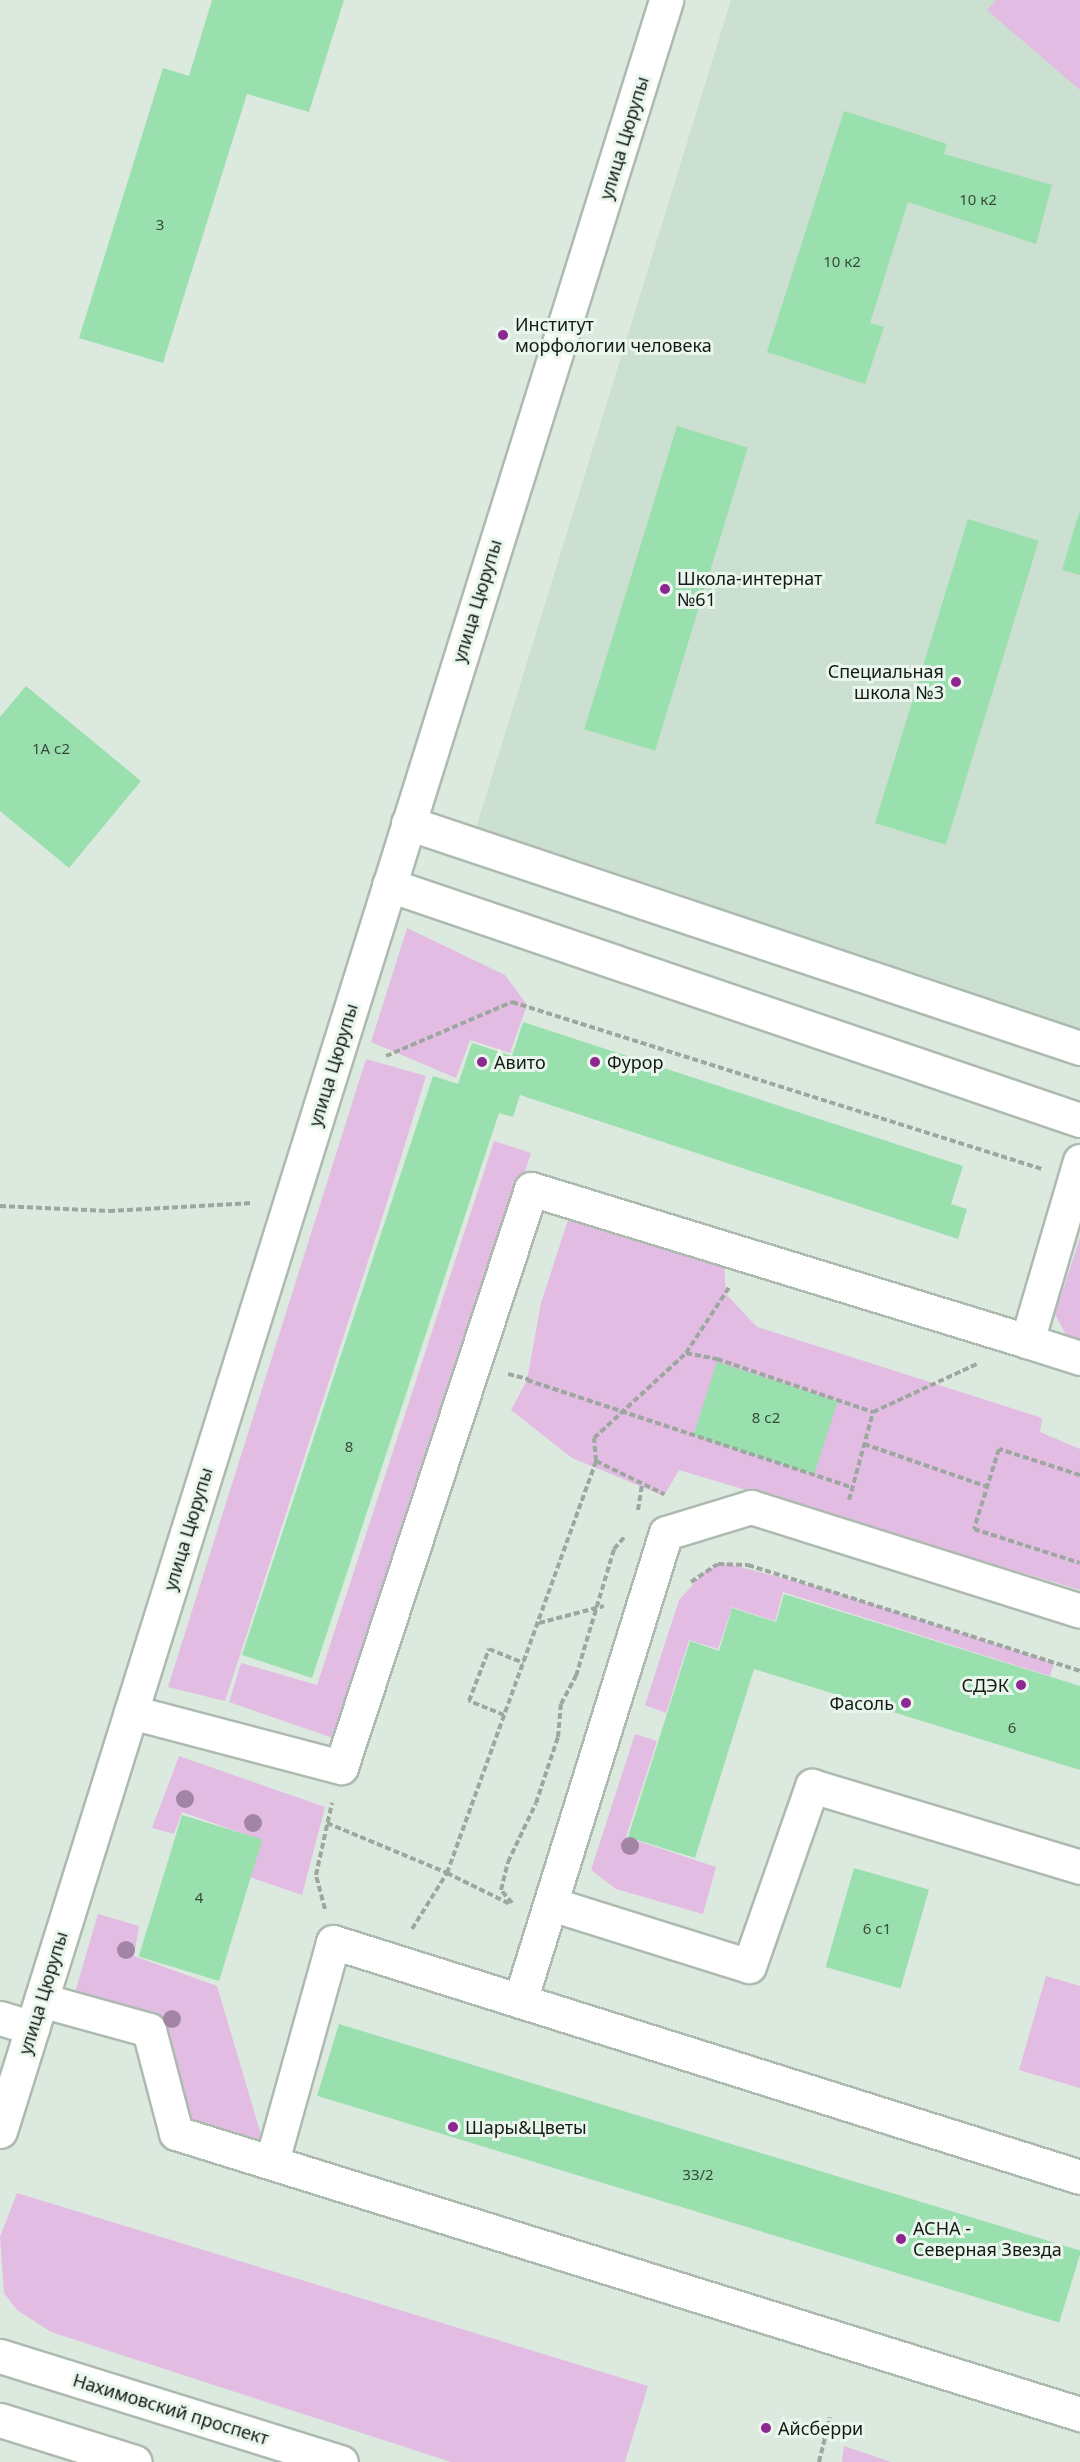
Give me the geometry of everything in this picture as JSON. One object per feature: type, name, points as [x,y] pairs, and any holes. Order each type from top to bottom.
[{"type":"street","name":"улица Цюрупы","points":[[0,2131],[666,0]]},
{"type":"street","points":[[408,823],[1080,1048]]},
{"type":"street","points":[[389,885],[1080,1120]]},
{"type":"street","points":[[1027,1341],[1065,1166]]},
{"type":"street","points":[[131,1712],[341,1767],[531,1189],[1080,1358]]},
{"type":"street","points":[[520,2001],[666,1533],[751,1507],[1080,1611]]},
{"type":"street","points":[[550,1904],[749,1966],[812,1786],[1080,1867]]},
{"type":"street","points":[[272,2161],[333,1942],[1080,2177]]},
{"type":"street","points":[[0,2018],[37,2014],[149,2030],[176,2133],[1080,2414]]},
{"type":"street","name":"Нахимовский проспект","points":[[0,2356],[341,2462]]},
{"type":"street","points":[[0,2420],[135,2462]]},
{"type":"path","points":[[386,1056],[512,1002],[1065,1166]]},
{"type":"path","points":[[0,1206],[109,1211],[290,1202]]},
{"type":"path","points":[[393,1960],[447,1873],[596,1461],[594,1438],[686,1353],[727,1293]]},
{"type":"path","points":[[686,1353],[728,1363],[873,1412],[1027,1341]]},
{"type":"path","points":[[527,1380],[853,1488]]},
{"type":"path","points":[[840,1535],[873,1412]]},
{"type":"path","points":[[864,1444],[988,1487]]},
{"type":"path","points":[[1080,1475],[999,1449],[974,1529],[1080,1563]]},
{"type":"path","points":[[596,1461],[664,1494]]},
{"type":"path","points":[[637,1514],[642,1484]]},
{"type":"path","points":[[327,1823],[447,1873],[513,1905],[501,1890],[508,1862],[536,1803],[558,1737],[561,1704],[576,1676],[614,1549],[628,1532]]},
{"type":"path","points":[[688,1584],[718,1564],[748,1565],[1080,1671]]},
{"type":"path","points":[[538,1623],[595,1607],[626,1602],[643,1609]]},
{"type":"path","points":[[504,1715],[469,1701],[489,1649],[523,1663]]},
{"type":"path","points":[[333,1942],[316,1875],[341,1767]]},
{"type":"path","points":[[819,2462],[830,2417]]},
{"type":"shaded area","points":[[731,0],[1080,0],[1080,1029],[476,828]]},
{"type":"shaded area","points":[[996,0],[1080,0],[1080,90],[987,10]]},
{"type":"shaded area","points":[[407,928],[505,975],[527,1005],[510,1053],[470,1040],[456,1078],[371,1042]]},
{"type":"shaded area","points":[[366,1059],[426,1076],[384,1212],[225,1701],[168,1687]]},
{"type":"shaded area","points":[[494,1141],[531,1153],[336,1739],[229,1702],[241,1663],[317,1685]]},
{"type":"shaded area","points":[[570,1214],[724,1264],[726,1294],[757,1327],[1042,1418],[1040,1432],[1080,1449],[1080,1590],[679,1470],[664,1496],[572,1458],[511,1410],[527,1380],[541,1303]]},
{"type":"shaded area","points":[[1080,1238],[1080,1348],[1072,1346],[1055,1314]]},
{"type":"shaded area","points":[[725,1563],[828,1590],[1054,1663],[1050,1676],[783,1592],[775,1621],[732,1607],[718,1649],[689,1640],[666,1713],[645,1705],[679,1600],[706,1570]]},
{"type":"shaded area","points":[[635,1734],[657,1741],[626,1837],[716,1867],[703,1914],[616,1889],[591,1870]]},
{"type":"shaded area","points":[[179,1756],[325,1807],[302,1895],[250,1877],[262,1840],[182,1812],[174,1834],[152,1828]]},
{"type":"shaded area","points":[[98,1914],[139,1926],[134,1956],[217,1986],[267,2155],[182,2129],[151,2023],[73,1999]]},
{"type":"shaded area","points":[[1046,1976],[1080,1986],[1080,2088],[1019,2070]]},
{"type":"shaded area","points":[[17,2193],[648,2386],[625,2462],[451,2462],[51,2332],[17,2310],[4,2293],[0,2237]]},
{"type":"shaded area","points":[[844,2446],[891,2462],[842,2462]]},
{"type":"building","points":[[212,0],[344,0],[309,112],[247,94],[163,363],[79,338],[163,68],[189,76]]},
{"type":"building","points":[[844,111],[947,144],[944,154],[1052,185],[1036,244],[908,202],[870,323],[884,327],[865,384],[767,352]]},
{"type":"building","name":"Школа-интернат №61","points":[[677,426],[748,448],[655,751],[584,729]]},
{"type":"building","points":[[1080,513],[1080,575],[1062,570]]},
{"type":"building","name":"Специальная школа №3","points":[[968,519],[1039,541],[946,845],[875,823]]},
{"type":"building","points":[[26,686],[141,781],[69,868],[0,811],[0,717]]},
{"type":"building","points":[[523,1022],[963,1166],[951,1204],[967,1209],[958,1239],[520,1095],[513,1117],[499,1113],[312,1678],[242,1655],[433,1076],[458,1084],[472,1043],[512,1056]]},
{"type":"building","points":[[717,1362],[838,1401],[814,1474],[693,1435]]},
{"type":"building","points":[[784,1594],[1080,1686],[1080,1770],[754,1669],[695,1858],[628,1837],[690,1641],[719,1651],[732,1608],[776,1622]]},
{"type":"building","points":[[182,1815],[262,1840],[219,1981],[139,1957]]},
{"type":"building","points":[[854,1868],[929,1889],[901,1989],[826,1967]]},
{"type":"building","points":[[339,2024],[1080,2251],[1059,2323],[317,2096]]},
{"type":"place","name":"Институт морфологии человека","points":[[503,335]]},
{"type":"place","name":"Школа-интернат №61","points":[[665,589]]},
{"type":"place","name":"Специальная школа №3","points":[[956,682]]},
{"type":"place","name":"Авито","points":[[482,1062]]},
{"type":"place","name":"Фурор","points":[[595,1062]]},
{"type":"place","name":"СДЭК","points":[[1021,1685]]},
{"type":"place","name":"Фасоль","points":[[906,1703]]},
{"type":"place","name":"Шары&Цветы","points":[[453,2127]]},
{"type":"place","name":"АСНА - Северная Звезда","points":[[901,2239]]},
{"type":"place","name":"Айсберри","points":[[766,2428]]}]
